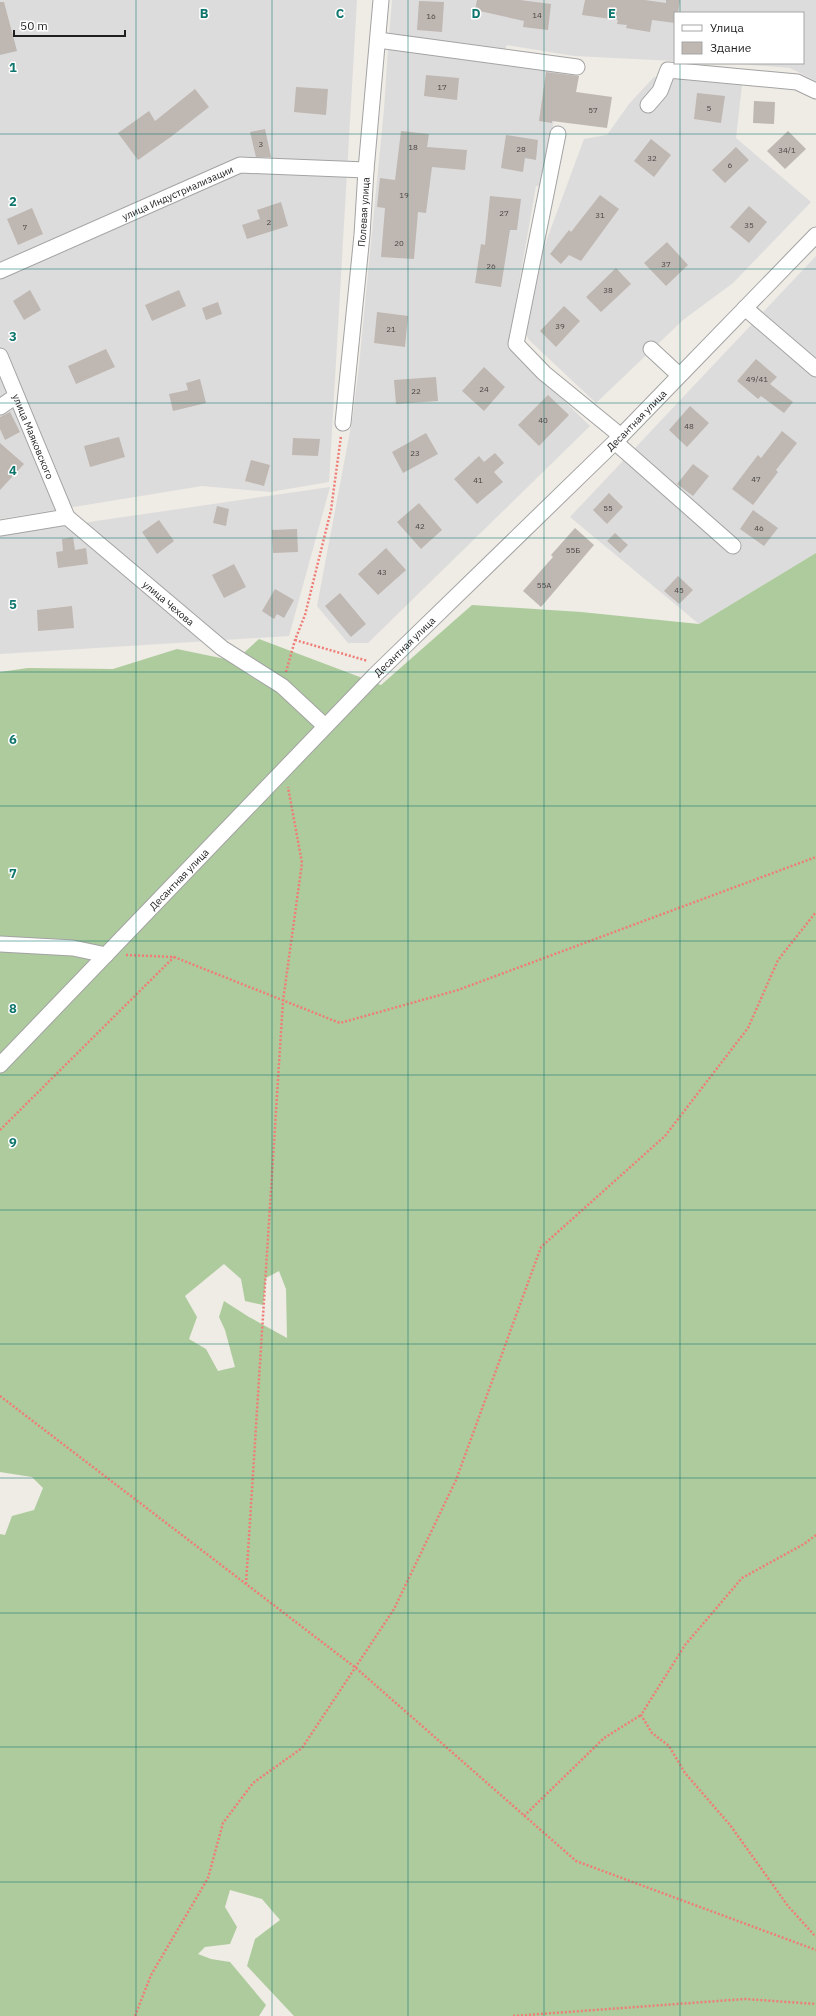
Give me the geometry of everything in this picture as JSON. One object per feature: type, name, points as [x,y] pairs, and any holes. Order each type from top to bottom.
[{"type":"street","name":"Полевая улица","points":[[343,423],[362,235],[366,170],[381,0]]},
{"type":"street","points":[[378,40],[577,67]]},
{"type":"street","points":[[648,105],[660,91],[668,70],[798,82],[816,92]]},
{"type":"street","points":[[558,134],[516,344],[544,373],[618,439],[733,546]]},
{"type":"street","name":"улица Индустриализации","points":[[0,271],[240,165],[366,170]]},
{"type":"street","name":"Десантная улица","points":[[0,1065],[376,675],[618,439],[816,235]]},
{"type":"street","points":[[745,308],[816,369]]},
{"type":"street","points":[[651,349],[679,375]]},
{"type":"street","name":"улица Маяковского","points":[[0,356],[67,517]]},
{"type":"street","points":[[0,407],[16,396]]},
{"type":"street","points":[[0,528],[67,517]]},
{"type":"street","name":"улица Чехова","points":[[67,517],[222,648],[282,686],[326,726]]},
{"type":"street","points":[[0,944],[73,948],[106,955]]},
{"type":"path","points":[[282,686],[295,640],[305,615],[331,510],[343,423]]},
{"type":"path","points":[[295,640],[369,661],[376,675]]},
{"type":"path","points":[[246,1584],[283,1001],[302,863],[285,769]]},
{"type":"path","points":[[106,955],[174,957],[340,1023],[458,990],[816,857]]},
{"type":"path","points":[[135,2016],[151,1975],[208,1878],[223,1823],[253,1783],[302,1748],[394,1609],[456,1480],[541,1247],[665,1136],[748,1028],[778,960],[816,912]]},
{"type":"path","points":[[0,1130],[174,957]]},
{"type":"path","points":[[0,1396],[356,1668],[576,1861],[816,1950]]},
{"type":"path","points":[[524,1816],[604,1738],[641,1715],[685,1645],[742,1578],[804,1544],[816,1535]]},
{"type":"path","points":[[641,1715],[652,1733],[669,1746],[685,1773],[730,1825],[788,1906],[816,1937]]},
{"type":"path","points":[[513,2016],[745,2000],[816,2004]]},
{"type":"shaded area","points":[[0,0],[357,0],[329,482],[270,492],[202,486],[0,519]]},
{"type":"shaded area","points":[[392,0],[816,0],[816,81],[790,68],[740,64],[804,64],[804,12],[674,12],[674,61],[574,56],[507,45],[505,49],[389,37]]},
{"type":"shaded area","points":[[388,49],[504,61],[561,71],[544,187],[536,186],[508,346],[590,426],[368,643],[348,643],[317,606],[352,421],[359,366],[384,109]]},
{"type":"shaded area","points":[[654,77],[742,85],[736,138],[811,202],[733,283],[683,320],[596,403],[529,340],[525,332],[540,258],[584,139],[607,135],[629,104]]},
{"type":"shaded area","points":[[816,256],[816,553],[699,624],[570,517]]},
{"type":"shaded area","points":[[330,487],[289,636],[0,654],[0,535]]},
{"type":"green space","points":[[816,553],[816,2016],[294,2016],[247,1966],[255,1939],[280,1920],[262,1899],[230,1890],[225,1907],[237,1927],[230,1944],[205,1947],[198,1954],[211,1959],[230,1962],[266,2005],[259,2016],[0,2016],[0,1534],[5,1535],[12,1516],[34,1510],[43,1488],[32,1477],[0,1472],[0,672],[28,668],[113,669],[177,649],[235,661],[259,639],[381,685],[472,605],[581,612],[699,624]],"holes":[[[224,1264],[241,1279],[245,1301],[263,1305],[266,1278],[279,1271],[286,1289],[287,1338],[224,1301],[219,1317],[225,1330],[235,1367],[218,1371],[206,1349],[189,1339],[197,1317],[185,1296]]]},
{"type":"building","points":[[477,0],[520,0],[551,4],[548,30],[523,27],[524,21],[475,10]]},
{"type":"building","points":[[585,0],[645,0],[666,3],[666,0],[680,0],[678,12],[674,12],[674,23],[652,20],[650,32],[626,28],[627,25],[617,24],[618,20],[582,15]]},
{"type":"building","points":[[419,1],[444,2],[442,32],[417,30]]},
{"type":"building","points":[[0,2],[4,2],[17,51],[0,55]]},
{"type":"building","points":[[546,72],[579,76],[576,92],[612,97],[607,128],[552,121],[552,123],[539,121]]},
{"type":"building","points":[[426,75],[459,78],[457,100],[424,96]]},
{"type":"building","points":[[296,87],[328,89],[326,115],[294,112]]},
{"type":"building","points":[[195,89],[209,107],[138,160],[118,133],[149,111],[155,121]]},
{"type":"building","points":[[697,93],[725,96],[721,123],[694,119]]},
{"type":"building","points":[[754,101],[775,102],[774,124],[753,123]]},
{"type":"building","points":[[265,129],[271,157],[256,157],[250,132]]},
{"type":"building","points":[[401,131],[429,134],[427,147],[467,150],[465,170],[432,167],[426,213],[418,212],[414,259],[381,257],[385,208],[377,207],[380,178],[395,180]]},
{"type":"building","points":[[788,131],[806,149],[785,169],[767,151]]},
{"type":"building","points":[[506,135],[538,140],[536,160],[525,158],[523,172],[501,168]]},
{"type":"building","points":[[651,139],[671,155],[654,177],[634,161]]},
{"type":"building","points":[[736,147],[749,160],[725,183],[712,170]]},
{"type":"building","points":[[600,195],[619,209],[581,261],[569,255],[561,264],[550,254],[569,230],[571,232]]},
{"type":"building","points":[[490,196],[521,199],[517,230],[510,230],[501,287],[475,283],[481,244],[485,245]]},
{"type":"building","points":[[281,202],[288,226],[247,239],[242,225],[260,219],[257,210]]},
{"type":"building","points":[[749,206],[767,222],[749,243],[730,227]]},
{"type":"building","points":[[32,208],[43,234],[18,245],[7,219]]},
{"type":"building","points":[[667,242],[688,265],[666,286],[644,263]]},
{"type":"building","points":[[616,268],[631,284],[601,312],[586,297]]},
{"type":"building","points":[[30,290],[41,310],[24,320],[13,301]]},
{"type":"building","points":[[179,290],[186,306],[152,321],[145,305]]},
{"type":"building","points":[[218,302],[222,314],[206,320],[202,308]]},
{"type":"building","points":[[564,306],[580,321],[556,347],[540,331]]},
{"type":"building","points":[[377,312],[408,316],[405,347],[374,343]]},
{"type":"building","points":[[106,349],[115,367],[76,384],[68,366]]},
{"type":"building","points":[[756,359],[777,377],[770,384],[793,402],[784,413],[761,396],[758,399],[737,381]]},
{"type":"building","points":[[484,367],[505,387],[484,411],[462,391]]},
{"type":"building","points":[[436,377],[438,401],[396,404],[394,380]]},
{"type":"building","points":[[200,379],[206,403],[173,411],[169,394],[188,390],[186,383]]},
{"type":"building","points":[[548,395],[569,415],[539,446],[518,425]]},
{"type":"building","points":[[690,406],[709,423],[687,447],[669,430]]},
{"type":"building","points":[[10,412],[20,432],[5,440],[0,429],[0,417]]},
{"type":"building","points":[[782,431],[797,443],[776,470],[778,472],[753,505],[732,489],[758,455],[761,458]]},
{"type":"building","points":[[426,433],[438,454],[403,473],[392,452]]},
{"type":"building","points":[[119,437],[125,457],[90,467],[84,446]]},
{"type":"building","points":[[293,438],[320,439],[318,456],[292,455]]},
{"type":"building","points":[[0,443],[24,464],[0,490]]},
{"type":"building","points":[[495,453],[504,463],[494,472],[503,482],[477,504],[454,479],[479,456],[484,462]]},
{"type":"building","points":[[251,460],[270,465],[264,486],[245,481]]},
{"type":"building","points":[[693,464],[709,476],[693,496],[677,484]]},
{"type":"building","points":[[609,493],[623,507],[607,524],[593,510]]},
{"type":"building","points":[[419,503],[442,530],[421,549],[397,522]]},
{"type":"building","points":[[217,506],[229,509],[226,526],[213,523]]},
{"type":"building","points":[[753,510],[778,528],[764,546],[740,529]]},
{"type":"building","points":[[159,520],[174,541],[157,554],[142,532]]},
{"type":"building","points":[[575,528],[594,545],[541,607],[523,591],[553,557],[551,555]]},
{"type":"building","points":[[297,529],[298,552],[273,553],[272,530]]},
{"type":"building","points":[[615,533],[628,545],[620,553],[607,541]]},
{"type":"building","points":[[73,537],[75,550],[86,548],[88,564],[58,568],[56,552],[63,551],[62,539]]},
{"type":"building","points":[[386,548],[406,570],[378,595],[358,574]]},
{"type":"building","points":[[234,564],[246,587],[224,598],[212,575]]},
{"type":"building","points":[[678,576],[693,590],[679,604],[664,591]]},
{"type":"building","points":[[275,589],[294,600],[284,618],[277,614],[274,619],[262,611]]},
{"type":"building","points":[[340,593],[366,624],[351,637],[325,606]]},
{"type":"building","points":[[72,606],[74,628],[38,631],[37,610]]}]
